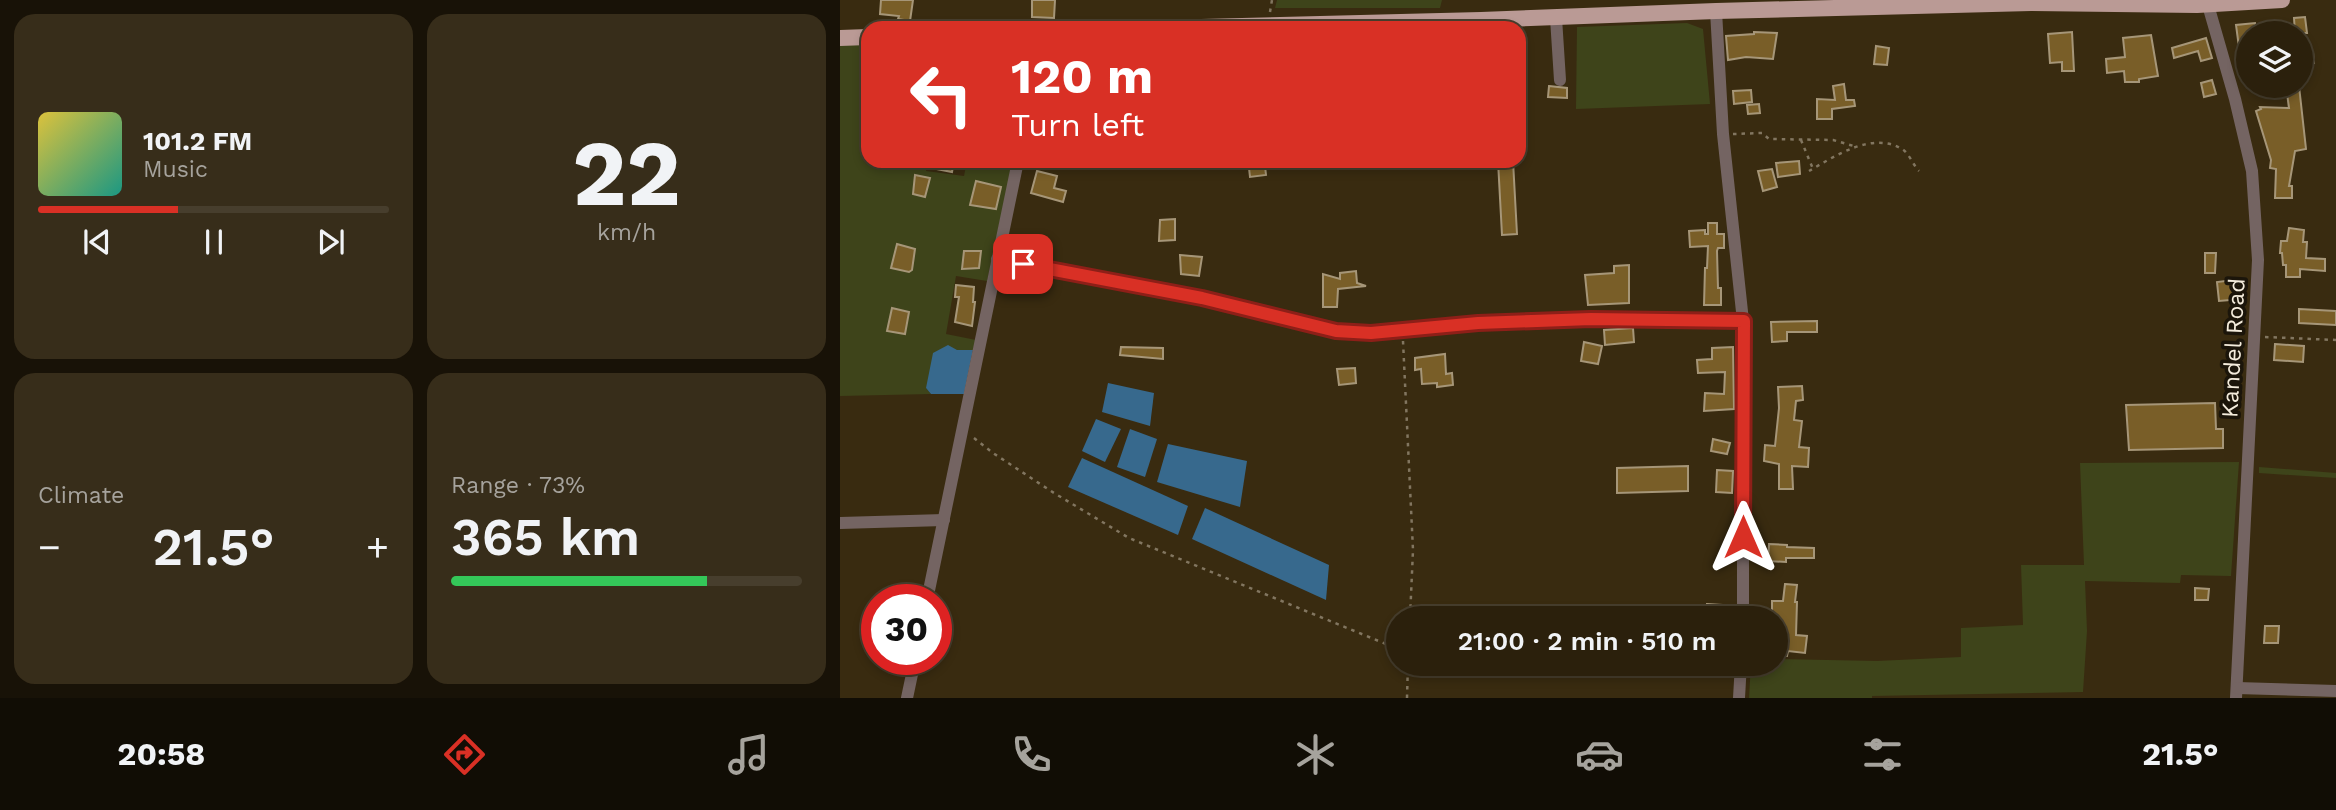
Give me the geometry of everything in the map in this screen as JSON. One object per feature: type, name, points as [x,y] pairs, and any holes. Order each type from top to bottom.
[{"type":"main road","points":[[1438,21],[1716,11],[2282,0]]},
{"type":"main road","points":[[840,38],[861,37]]},
{"type":"street","name":"Kandel Road","points":[[2197,3],[2235,99],[2252,171],[2258,260],[2236,693]]},
{"type":"street","points":[[1716,11],[1723,134],[1744,321],[1743,606]]},
{"type":"street","points":[[1556,18],[1560,80]]},
{"type":"street","points":[[930,584],[1016,168]]},
{"type":"street","points":[[997,259],[1202,298],[1336,331],[1371,333],[1478,323],[1591,319],[1744,321]]},
{"type":"street","points":[[840,523],[944,520]]},
{"type":"street","points":[[907,698],[912,675]]},
{"type":"street","points":[[1739,698],[1740,676]]},
{"type":"street","points":[[2236,693],[2336,691]]},
{"type":"path","points":[[1723,134],[1762,133],[1769,139],[1833,140],[1857,147]]},
{"type":"path","points":[[1801,139],[1811,170],[1857,147],[1876,142],[1901,148],[1919,171]]},
{"type":"path","points":[[1403,330],[1413,550],[1411,606]]},
{"type":"path","points":[[2255,336],[2336,340]]},
{"type":"path","points":[[962,428],[993,453],[1129,538],[1386,644]]},
{"type":"path","points":[[1407,698],[1408,676]]},
{"type":"green space","points":[[1277,0],[1442,0],[1440,8],[1275,8]]},
{"type":"green space","points":[[1687,23],[1703,29],[1710,104],[1576,109],[1577,27]]},
{"type":"green space","points":[[840,44],[861,44],[861,168],[926,168],[926,171],[964,176],[966,168],[1011,168],[987,281],[956,276],[946,334],[976,340],[973,350],[926,388],[931,394],[840,396]]},
{"type":"green space","points":[[2239,462],[2231,576],[2181,575],[2180,583],[2085,581],[2087,631],[2083,692],[1872,698],[1749,698],[1750,676],[1788,676],[1788,659],[1877,661],[1961,657],[1961,628],[2023,625],[2021,565],[2084,565],[2080,463]]},
{"type":"green space","points":[[2259,467],[2336,473],[2336,478],[2259,473]]},
{"type":"water","points":[[948,345],[957,350],[973,350],[964,394],[931,394],[926,388],[933,353]]},
{"type":"water","points":[[1108,383],[1154,393],[1150,426],[1102,412]]},
{"type":"water","points":[[1096,419],[1121,429],[1105,462],[1082,451]]},
{"type":"water","points":[[1130,429],[1157,439],[1145,477],[1117,467]]},
{"type":"water","points":[[1168,444],[1247,461],[1240,507],[1157,482]]},
{"type":"water","points":[[1082,458],[1188,506],[1178,535],[1068,487]]},
{"type":"water","points":[[1205,508],[1329,565],[1326,600],[1192,539]]},
{"type":"building","points":[[881,0],[913,0],[910,21],[898,19],[899,16],[880,14]]},
{"type":"building","points":[[1032,0],[1055,0],[1054,18],[1032,17]]},
{"type":"building","points":[[2305,17],[2306,21],[2294,21],[2294,18]]},
{"type":"building","points":[[1754,32],[1777,33],[1773,59],[1746,57],[1728,60],[1726,36]]},
{"type":"building","points":[[2072,32],[2074,71],[2062,71],[2062,62],[2050,63],[2048,34]]},
{"type":"building","points":[[2151,35],[2158,76],[2139,79],[2139,82],[2125,82],[2124,71],[2107,73],[2106,59],[2125,57],[2123,38]]},
{"type":"building","points":[[2206,38],[2212,58],[2201,61],[2198,51],[2174,58],[2172,48]]},
{"type":"building","points":[[1876,46],[1889,48],[1887,65],[1874,64]]},
{"type":"building","points":[[2212,80],[2216,94],[2204,97],[2201,83]]},
{"type":"building","points":[[1844,84],[1846,100],[1854,100],[1855,106],[1832,109],[1832,119],[1817,119],[1817,99],[1835,100],[1833,86]]},
{"type":"building","points":[[1549,86],[1567,88],[1567,98],[1548,97]]},
{"type":"building","points":[[1751,90],[1752,102],[1734,104],[1733,91]]},
{"type":"building","points":[[2288,98],[2300,98],[2306,149],[2295,151],[2289,186],[2292,186],[2292,198],[2275,198],[2276,169],[2270,168],[2271,160],[2256,111],[2261,109],[2260,107],[2289,108]]},
{"type":"building","points":[[1759,104],[1760,113],[1748,114],[1747,105]]},
{"type":"building","points":[[1799,161],[1800,174],[1778,177],[1776,163]]},
{"type":"building","points":[[931,168],[953,168],[952,172]]},
{"type":"building","points":[[1249,168],[1265,168],[1266,175],[1250,177]]},
{"type":"building","points":[[1498,168],[1513,168],[1517,234],[1502,235]]},
{"type":"building","points":[[1772,169],[1777,187],[1763,191],[1758,171]]},
{"type":"building","points":[[1037,171],[1057,176],[1054,188],[1066,191],[1063,202],[1031,193]]},
{"type":"building","points":[[915,175],[930,178],[925,197],[913,194]]},
{"type":"building","points":[[976,181],[1001,187],[996,209],[970,205]]},
{"type":"building","points":[[1175,219],[1175,240],[1159,241],[1160,220]]},
{"type":"building","points":[[1708,223],[1717,223],[1717,234],[1724,234],[1724,248],[1718,248],[1717,251],[1721,305],[1704,305],[1708,246],[1690,247],[1689,231],[1705,230],[1705,234],[1708,234]]},
{"type":"building","points":[[2289,228],[2304,230],[2303,242],[2307,242],[2306,258],[2325,259],[2325,271],[2300,269],[2300,277],[2286,277],[2286,265],[2283,265],[2280,253],[2281,241],[2287,241]]},
{"type":"building","points":[[897,244],[915,249],[912,270],[909,272],[891,268]]},
{"type":"building","points":[[964,251],[981,251],[979,268],[962,269]]},
{"type":"building","points":[[2205,253],[2216,253],[2215,273],[2205,273]]},
{"type":"building","points":[[1180,255],[1202,257],[1199,276],[1181,274]]},
{"type":"building","points":[[1629,265],[1629,303],[1588,305],[1585,275],[1614,273],[1614,266]]},
{"type":"building","points":[[1356,271],[1357,283],[1366,286],[1338,289],[1337,307],[1323,307],[1323,274],[1340,279],[1340,273]]},
{"type":"building","points":[[2240,279],[2242,299],[2219,301],[2217,282]]},
{"type":"building","points":[[956,285],[974,287],[972,326],[955,322],[959,297],[955,297]]},
{"type":"building","points":[[892,308],[909,312],[905,334],[887,331]]},
{"type":"building","points":[[2299,309],[2336,311],[2336,325],[2299,323]]},
{"type":"building","points":[[1817,321],[1817,332],[1787,332],[1787,341],[1772,342],[1771,322]]},
{"type":"building","points":[[1633,328],[1634,342],[1605,345],[1604,330]]},
{"type":"building","points":[[1584,342],[1602,346],[1598,364],[1581,361]]},
{"type":"building","points":[[2275,344],[2304,346],[2303,362],[2274,360]]},
{"type":"building","points":[[1121,347],[1163,348],[1163,359],[1120,355]]},
{"type":"building","points":[[1733,347],[1734,409],[1704,411],[1705,393],[1724,394],[1725,372],[1698,373],[1697,360],[1712,359],[1712,348]]},
{"type":"building","points":[[1445,354],[1446,374],[1452,373],[1453,385],[1437,387],[1437,383],[1422,384],[1421,369],[1415,370],[1415,358]]},
{"type":"building","points":[[1355,368],[1356,383],[1339,385],[1337,369]]},
{"type":"building","points":[[1802,386],[1803,400],[1796,401],[1794,420],[1802,421],[1799,447],[1809,448],[1808,467],[1792,466],[1793,489],[1779,489],[1779,464],[1764,461],[1765,445],[1775,446],[1778,387]]},
{"type":"building","points":[[2215,403],[2216,429],[2223,429],[2223,448],[2129,450],[2126,405]]},
{"type":"building","points":[[1713,439],[1730,443],[1727,454],[1711,451]]},
{"type":"building","points":[[1688,466],[1688,491],[1617,493],[1617,468]]},
{"type":"building","points":[[1717,470],[1733,471],[1732,493],[1716,492]]},
{"type":"building","points":[[1769,544],[1814,548],[1814,558],[1786,558],[1786,562],[1768,561]]},
{"type":"building","points":[[1785,584],[1797,585],[1796,635],[1807,636],[1805,653],[1788,651],[1788,606],[1772,606],[1772,601],[1783,601]]},
{"type":"building","points":[[2195,588],[2209,589],[2208,600],[2195,600]]},
{"type":"building","points":[[2265,626],[2279,626],[2278,643],[2264,643]]},
{"type":"route","points":[[1023,264],[1202,298],[1336,331],[1371,333],[1478,323],[1591,319],[1744,321],[1743,537]]}]
